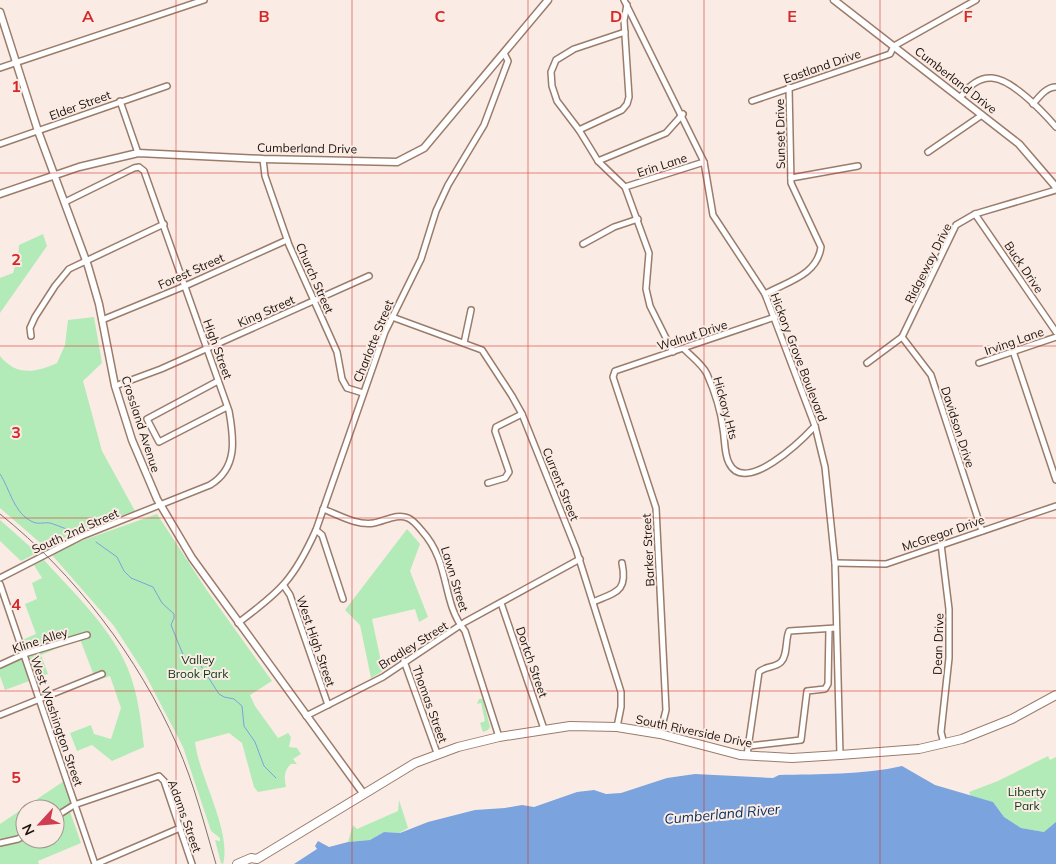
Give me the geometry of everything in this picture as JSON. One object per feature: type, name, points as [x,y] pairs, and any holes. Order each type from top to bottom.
[{"type":"highway","name":"South Riverside Drive","points":[[237,864],[251,858],[257,861],[396,772],[437,753],[499,737],[570,726],[617,727],[660,734],[713,749],[747,755],[792,758],[840,755],[919,749],[944,744],[996,726],[1056,695]]},
{"type":"main road","name":"Cumberland Drive","points":[[0,194],[99,162],[138,153],[263,159],[398,162],[424,148],[548,0]]},
{"type":"main road","name":"Cumberland Drive","points":[[834,0],[1019,144],[1056,188]]},
{"type":"main road","name":"Crossland Avenue","points":[[0,12],[38,131],[86,260],[102,320],[115,386],[139,460],[161,506],[188,551],[238,623],[363,793]]},
{"type":"street","points":[[0,68],[204,0]]},
{"type":"street","name":"Eastland Drive","points":[[752,100],[890,54],[894,46],[976,0]]},
{"type":"street","points":[[579,130],[622,110],[627,104],[629,97],[625,32],[626,2]]},
{"type":"street","name":"Hickory Grove Boulevard","points":[[626,2],[683,114],[704,162],[713,215],[765,294],[775,317],[805,404],[815,426],[824,467],[835,563],[840,755]]},
{"type":"street","points":[[625,32],[574,49],[556,60],[551,72],[554,96],[579,130],[598,161],[625,187],[649,252],[646,290],[650,306],[674,352]]},
{"type":"street","name":"Charlotte Street","points":[[238,623],[284,586],[298,567],[316,530],[392,317],[415,271],[448,185],[484,125],[508,61],[504,53]]},
{"type":"street","points":[[960,98],[975,82],[992,78],[1013,86],[1056,127]]},
{"type":"street","name":"Elder Street","points":[[0,144],[167,86]]},
{"type":"street","name":"Sunset Drive","points":[[765,294],[812,269],[819,259],[821,247],[791,183],[789,87]]},
{"type":"street","points":[[1033,104],[1041,94],[1051,87],[1056,87]]},
{"type":"street","points":[[120,101],[138,153]]},
{"type":"street","points":[[598,161],[666,133],[683,114]]},
{"type":"street","points":[[928,152],[982,115]]},
{"type":"street","name":"Church Street","points":[[263,159],[266,176],[287,240],[336,352],[344,384],[352,390],[363,394]]},
{"type":"street","name":"Erin Lane","points":[[625,187],[704,162]]},
{"type":"street","points":[[791,178],[858,166]]},
{"type":"street","name":"High Street","points":[[65,202],[130,170],[140,167],[146,174],[227,407],[233,450],[226,469],[210,485],[161,506]]},
{"type":"street","name":"Ridgeway Drive","points":[[867,363],[902,337],[956,225],[976,214],[1056,188]]},
{"type":"street","name":"Buck Drive","points":[[976,214],[1056,332]]},
{"type":"street","points":[[583,244],[614,227],[638,219]]},
{"type":"street","points":[[31,336],[32,324],[50,292],[63,275],[86,260],[164,224]]},
{"type":"street","name":"Forest Street","points":[[102,320],[185,286],[287,240]]},
{"type":"street","name":"King Street","points":[[115,386],[370,276]]},
{"type":"street","points":[[464,343],[471,310]]},
{"type":"street","name":"Current Street","points":[[392,317],[464,343],[484,353],[522,414],[580,558],[621,692],[621,707],[617,727]]},
{"type":"street","name":"Walnut Drive","points":[[615,371],[775,317]]},
{"type":"street","name":"Davidson Drive","points":[[902,337],[931,375],[982,530]]},
{"type":"street","name":"Irving Lane","points":[[979,363],[1056,337]]},
{"type":"street","name":"Hickory Hts","points":[[684,348],[706,373],[723,426],[728,463],[735,471],[744,474],[762,468],[795,447],[815,426]]},
{"type":"street","points":[[1013,351],[1056,480]]},
{"type":"street","name":"Barker Street","points":[[615,371],[613,377],[656,508],[666,710],[660,734]]},
{"type":"street","points":[[218,380],[147,419],[159,442],[227,407]]},
{"type":"street","points":[[488,483],[505,478],[509,472],[495,431],[496,427],[522,414]]},
{"type":"street","name":"South 2nd Street","points":[[0,578],[82,536],[161,506]]},
{"type":"street","name":"McGregor Drive","points":[[835,563],[886,564],[1056,506]]},
{"type":"street","name":"Lawn Street","points":[[323,509],[363,523],[374,523],[398,516],[412,520],[437,551],[457,620],[465,631],[499,737]]},
{"type":"street","points":[[316,530],[322,535],[343,599]]},
{"type":"street","name":"Dean Drive","points":[[940,544],[949,609],[950,658],[941,732],[944,744]]},
{"type":"street","name":"Bradley Street","points":[[306,716],[383,676],[461,626],[580,558]]},
{"type":"street","points":[[593,602],[615,592],[622,586],[624,578],[622,564]]},
{"type":"street","name":"West Washington Street","points":[[0,584],[95,864]]},
{"type":"street","name":"West High Street","points":[[284,586],[290,595],[328,705]]},
{"type":"street","name":"Dortch Street","points":[[501,603],[544,729]]},
{"type":"street","points":[[747,755],[759,672],[762,669],[780,664],[783,659],[789,631],[836,628]]},
{"type":"street","points":[[749,746],[801,740],[807,691],[810,688],[825,689],[828,684],[828,629]]},
{"type":"street","name":"Kline Alley","points":[[0,665],[24,654],[87,635]]},
{"type":"street","name":"Thomas Street","points":[[404,661],[437,753]]},
{"type":"street","points":[[0,715],[102,674]]},
{"type":"street","name":"Adams Street","points":[[74,806],[159,776],[164,782],[192,864]]},
{"type":"street","points":[[65,811],[74,806]]},
{"type":"street","points":[[95,864],[180,828]]},
{"type":"street","points":[[0,844],[15,841]]},
{"type":"green space","points":[[43,234],[47,246],[0,313],[0,278],[13,273],[18,257],[19,245]]},
{"type":"green space","points":[[94,317],[102,363],[83,381],[102,451],[135,511],[85,528],[45,547],[0,508],[0,356],[13,367],[26,371],[41,369],[57,363],[65,345],[68,320]]},
{"type":"green space","name":"Valley Brook Park","points":[[157,514],[206,589],[272,681],[250,695],[255,706],[278,738],[288,733],[291,737],[289,747],[297,748],[301,754],[293,759],[297,764],[291,764],[287,769],[285,777],[286,787],[258,792],[254,787],[242,743],[229,733],[195,742],[202,771],[223,836],[225,851],[223,864],[221,863],[215,840],[220,841],[220,838],[211,831],[183,747],[145,674],[114,626],[52,555],[81,541]]},
{"type":"green space","points":[[0,520],[37,553],[21,561],[0,541]]},
{"type":"green space","points":[[407,529],[420,544],[410,571],[428,617],[419,622],[415,609],[372,619],[383,671],[371,678],[360,625],[345,610]]},
{"type":"green space","points":[[44,560],[102,625],[121,654],[128,669],[139,707],[144,747],[112,761],[92,745],[77,751],[70,733],[91,725],[94,734],[111,739],[121,708],[110,676],[96,681],[80,639],[41,655],[48,674],[5,690],[0,676],[0,666],[27,655],[22,640],[36,634],[25,604],[37,599],[32,583],[42,578],[34,565]]},
{"type":"green space","points":[[479,699],[483,699],[490,727],[483,732],[480,723],[485,721],[481,703],[477,704]]},
{"type":"green space","name":"Liberty Park","points":[[1048,756],[1050,760],[1056,757],[1056,841],[1044,832],[1021,828],[1004,817],[993,802],[971,796],[969,792],[998,781]]},
{"type":"green space","points":[[64,781],[71,802],[68,806],[81,843],[38,861],[39,864],[0,864],[0,824],[15,814],[15,849],[65,849],[65,799],[37,799]]},
{"type":"green space","points":[[399,800],[408,828],[399,833],[384,832],[370,840],[348,842],[353,825],[357,829],[398,811]]},
{"type":"water","name":"Cumberland River","points":[[902,766],[935,785],[993,802],[1004,817],[1021,828],[1044,832],[1056,822],[1056,864],[294,864],[317,849],[315,846],[318,841],[329,847],[348,842],[370,840],[384,832],[400,833],[428,822],[475,810],[522,805],[534,807],[577,792],[594,790],[606,794],[621,793],[667,778],[695,774],[773,778],[779,775],[857,773]]},
{"type":"waterway","points":[[0,474],[13,501],[27,518],[35,523],[51,523],[71,530]]},
{"type":"waterway","points":[[96,542],[117,557],[124,571],[131,578],[153,587],[162,603],[174,614],[171,625],[184,657],[199,663],[219,694],[234,699],[242,706],[244,726],[255,742],[264,766],[276,778]]},
{"type":"railway","points":[[0,514],[54,563],[79,590],[124,649],[161,712],[183,759],[216,864]]}]
